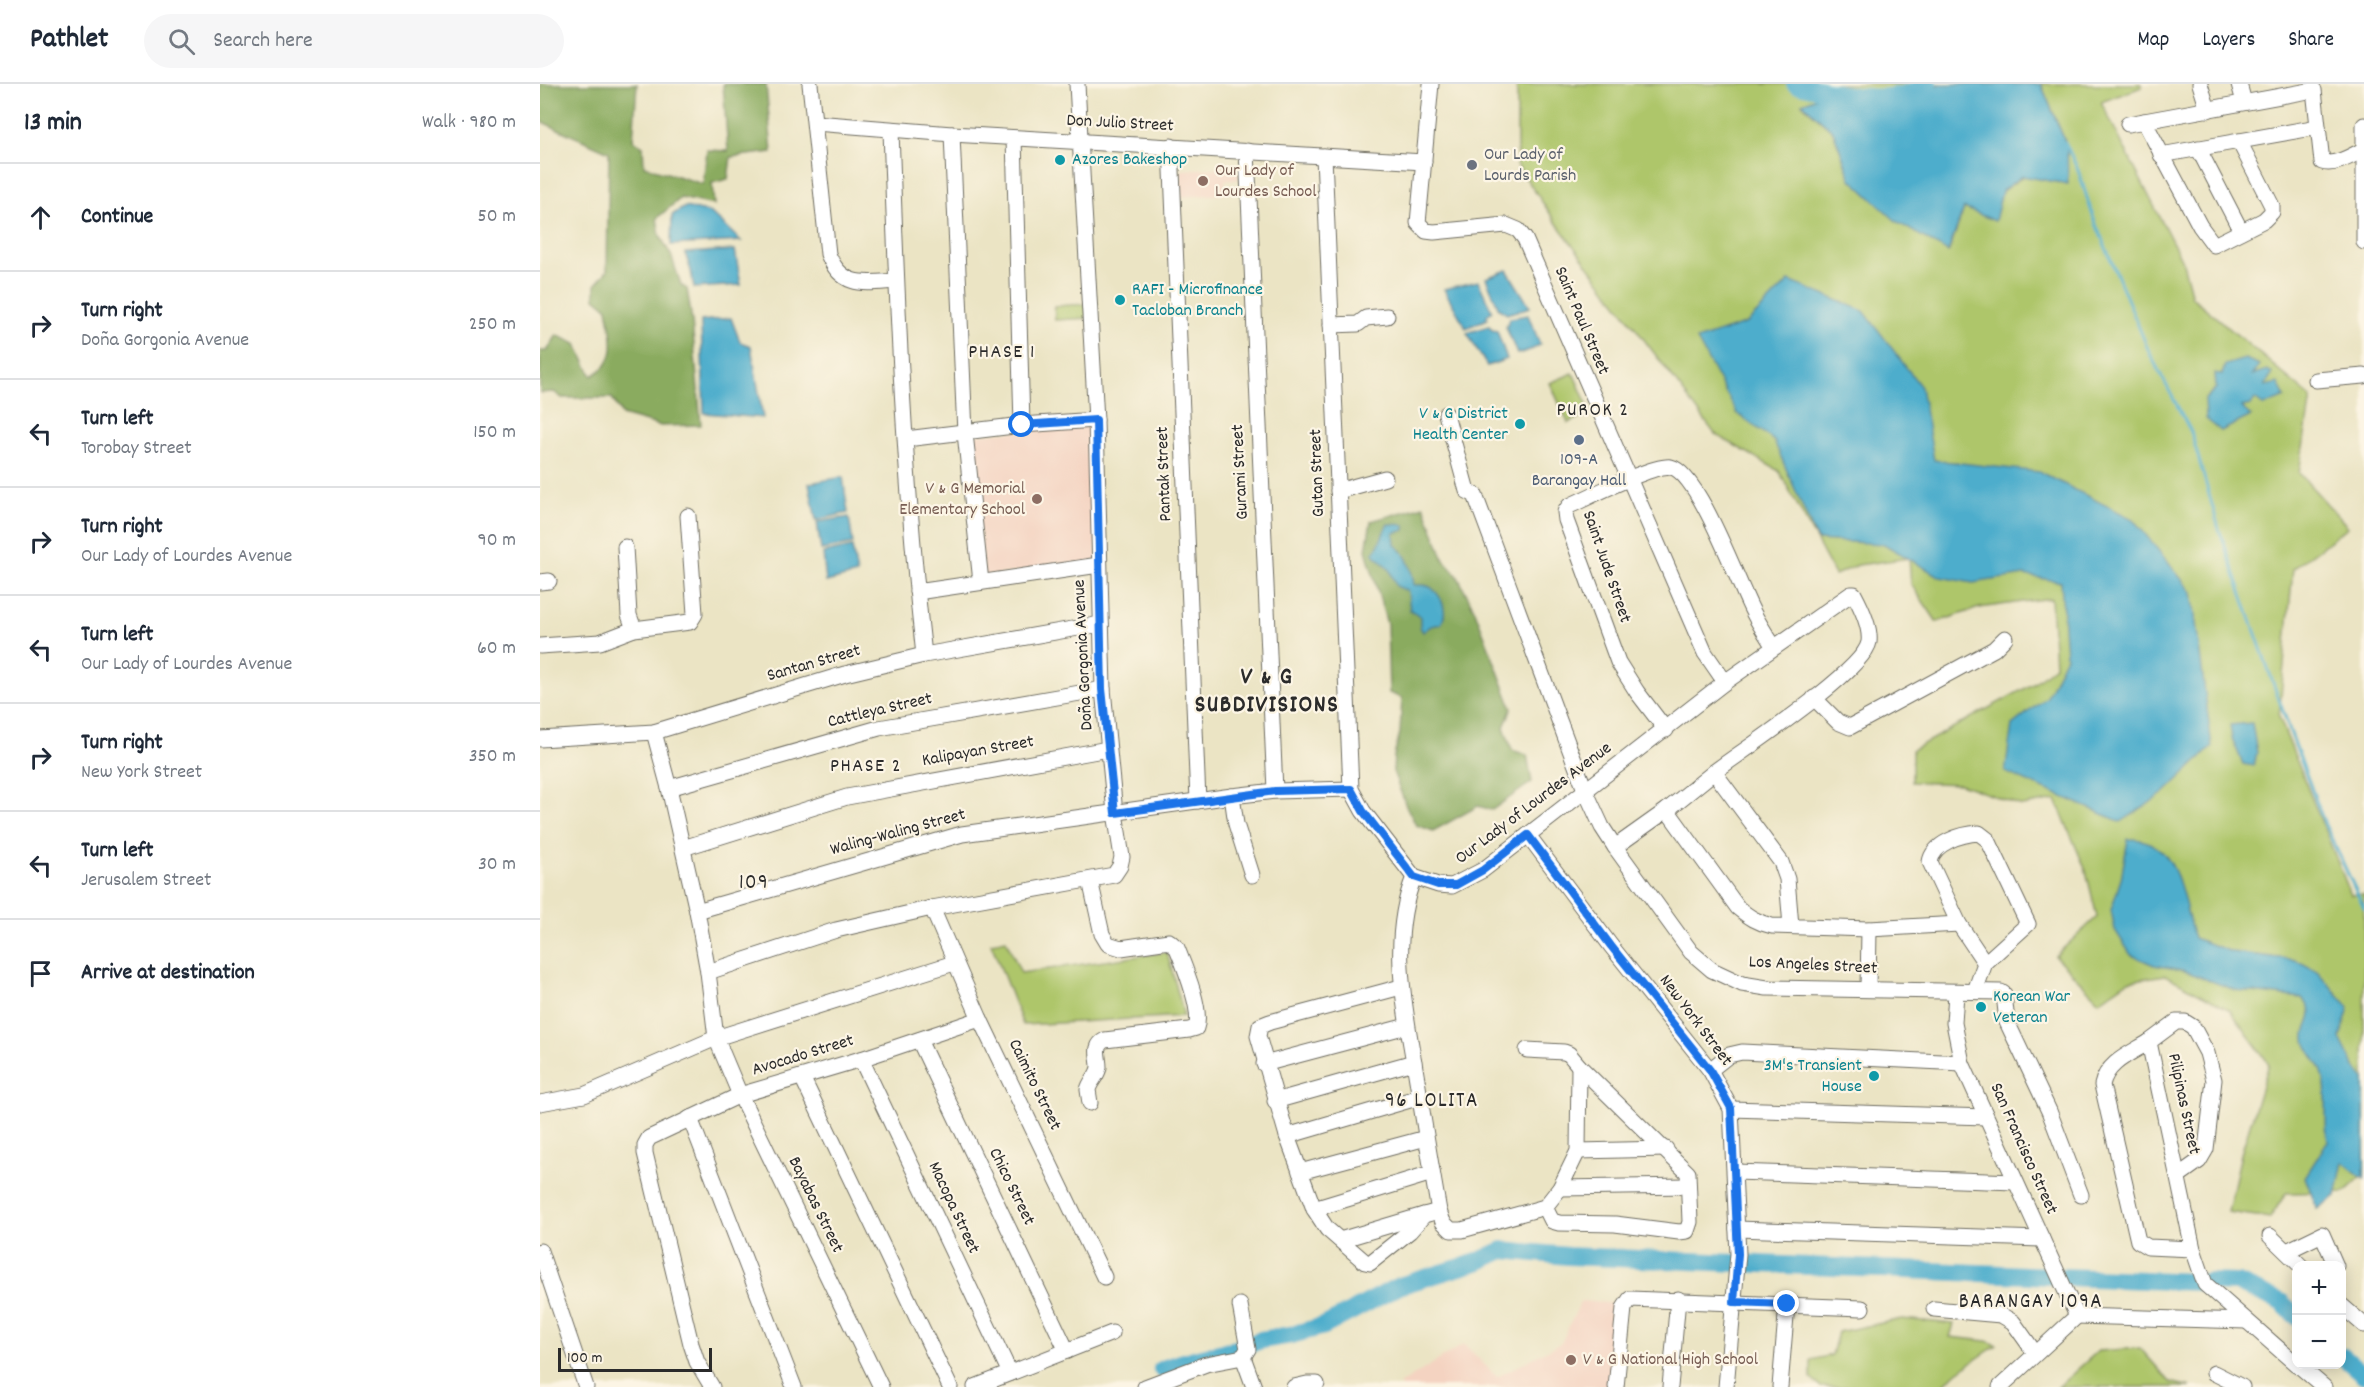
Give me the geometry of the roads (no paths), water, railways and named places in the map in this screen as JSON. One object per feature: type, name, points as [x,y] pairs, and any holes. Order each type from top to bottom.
[{"type":"street","points":[[810,84],[828,254],[832,263],[848,279],[859,284],[896,281]]},
{"type":"street","name":"Doña Gorgonia Avenue","points":[[708,972],[836,930],[932,908],[1114,875],[1120,866],[1122,858],[1102,689],[1096,420],[1077,84]]},
{"type":"street","name":"Saint Paul Street","points":[[1431,84],[1418,217],[1422,228],[1434,232],[1506,225],[1518,230],[1525,239],[1705,653],[1725,682]]},
{"type":"street","points":[[2200,84],[2208,110]]},
{"type":"street","points":[[2239,84],[2244,102]]},
{"type":"street","points":[[2239,141],[2272,206],[2271,214],[2219,244],[2211,243],[2161,155],[2136,122],[2208,110],[2313,87],[2322,162],[2328,164],[2363,150]]},
{"type":"street","name":"Don Julio Street","points":[[815,123],[1014,138],[1080,140],[1424,162]]},
{"type":"street","points":[[2364,125],[2364,242]]},
{"type":"street","points":[[2161,155],[2318,127]]},
{"type":"street","points":[[891,130],[896,281],[917,591],[924,655]]},
{"type":"street","points":[[952,134],[965,433],[981,582]]},
{"type":"street","points":[[1014,138],[1022,425]]},
{"type":"street","name":"Pantak Street","points":[[1171,146],[1198,801]]},
{"type":"street","points":[[2198,148],[2241,231]]},
{"type":"street","name":"Gurami Street","points":[[1247,151],[1275,791]]},
{"type":"street","name":"Gutan Street","points":[[1324,156],[1351,789]]},
{"type":"street","points":[[1331,325],[1358,324],[1366,318],[1387,316]]},
{"type":"street","points":[[2316,380],[2364,376]]},
{"type":"street","name":"Los Angeles Street","points":[[1446,414],[1467,491],[1474,495],[1585,790],[1602,827],[1615,847],[1691,952],[1712,970],[1742,984],[1767,988],[2001,992],[2004,994],[2007,1022],[2011,1033],[2040,1091],[2080,1195]]},
{"type":"street","points":[[906,439],[1022,425],[1096,420]]},
{"type":"street","name":"Saint Jude Street","points":[[1666,730],[1618,662],[1565,516],[1569,506],[1628,480],[1671,467],[1688,481],[1713,523],[1753,612],[1774,647]]},
{"type":"street","points":[[1338,491],[1385,478]]},
{"type":"street","points":[[540,646],[600,642],[634,629],[690,622],[695,614],[688,516]]},
{"type":"street","points":[[625,547],[629,615],[634,629]]},
{"type":"street","points":[[917,591],[1100,565]]},
{"type":"street","name":"Our Lady of Lourdes Avenue","points":[[1414,877],[1438,885],[1456,885],[1483,870],[1725,682],[1854,594],[1869,633],[1867,648],[1850,668],[1814,698]]},
{"type":"street","name":"Santan Street","points":[[540,739],[654,732],[845,674],[924,655],[1101,624]]},
{"type":"street","points":[[1615,847],[1814,698],[1838,722],[1850,727],[1994,649],[2005,638]]},
{"type":"street","name":"Cattleya Street","points":[[669,788],[879,728],[1102,689]]},
{"type":"street","name":"Bayabas Street","points":[[654,732],[697,911],[708,972],[716,1038],[740,1095],[881,1387]]},
{"type":"street","name":"Kalipayan Street","points":[[683,848],[848,797],[1108,749]]},
{"type":"street","points":[[1714,772],[1781,862],[1787,879],[1791,926]]},
{"type":"street","points":[[1351,789],[1363,811],[1414,877],[1407,900],[1402,933],[1401,987],[1432,1173],[1432,1213]]},
{"type":"street","name":"Waling-Waling Street","points":[[697,911],[962,834],[1275,791],[1351,789]]},
{"type":"street","points":[[1232,796],[1236,824],[1252,875]]},
{"type":"street","points":[[1667,810],[1738,908],[1761,924],[1869,929],[1959,924]]},
{"type":"street","points":[[1975,992],[1985,963],[2028,924],[1988,840],[1979,833],[1970,833],[1938,846],[1931,853],[1929,862],[1959,924],[1985,963]]},
{"type":"street","name":"New York Street","points":[[1528,835],[1611,946],[1710,1070],[1731,1108],[1737,1263],[1726,1387]]},
{"type":"street","points":[[1090,879],[1102,934],[1108,944],[1121,948],[1169,941],[1177,948],[1197,1008],[1198,1022],[1196,1028],[1189,1030],[1099,1042],[1097,1047],[1099,1071],[1089,1085],[1090,1103]]},
{"type":"street","name":"Caimito Street","points":[[932,908],[980,1019],[1104,1277]]},
{"type":"street","points":[[1868,989],[1869,929]]},
{"type":"street","points":[[540,1103],[584,1095],[716,1038],[954,963]]},
{"type":"street","points":[[1401,987],[1260,1026],[1258,1036],[1264,1064],[1287,1136],[1314,1209],[1322,1222],[1365,1262],[1370,1263],[1432,1213]]},
{"type":"street","name":"San Francisco Street","points":[[1956,993],[1954,1023],[1962,1063],[2077,1316]]},
{"type":"street","name":"Avocado Street","points":[[712,1387],[697,1362],[692,1344],[645,1153],[645,1145],[649,1138],[740,1095],[861,1059],[980,1019]]},
{"type":"street","name":"Pilipinas Street","points":[[2178,1176],[2199,1161],[2206,1149],[2214,1080],[2206,1053],[2193,1027],[2185,1022],[2176,1022],[2149,1042],[2193,1249],[2205,1284],[2292,1360]]},
{"type":"street","points":[[1264,1064],[1407,1026]]},
{"type":"street","name":"Chico Street","points":[[919,1040],[1067,1351]]},
{"type":"street","points":[[2149,1042],[2110,1066],[2102,1085],[2138,1241],[2148,1247],[2193,1249]]},
{"type":"street","points":[[1527,1050],[1569,1054],[1666,1149],[1688,1173],[1690,1222],[1687,1230],[1679,1232],[1616,1224],[1559,1223],[1552,1221],[1545,1206]]},
{"type":"street","points":[[1710,1070],[1729,1055],[1742,1052],[1962,1063]]},
{"type":"street","name":"Macopa Street","points":[[861,1059],[1010,1373]]},
{"type":"street","points":[[1275,1101],[1414,1062]]},
{"type":"street","points":[[1432,1213],[1451,1230],[1462,1230],[1545,1206],[1560,1188],[1578,1151],[1579,1066]]},
{"type":"street","points":[[802,1077],[950,1387]]},
{"type":"street","points":[[1287,1136],[1420,1097]]},
{"type":"street","points":[[1731,1108],[1986,1117]]},
{"type":"street","points":[[690,1118],[794,1387]]},
{"type":"street","points":[[1300,1172],[1426,1138]]},
{"type":"street","points":[[1578,1151],[1666,1149]]},
{"type":"street","points":[[1735,1172],[2015,1182]]},
{"type":"street","points":[[1314,1209],[1432,1173]]},
{"type":"street","points":[[1560,1188],[1688,1186]]},
{"type":"street","points":[[1340,1240],[1432,1213]]},
{"type":"street","points":[[1737,1229],[2042,1239]]},
{"type":"street","points":[[2287,1251],[2322,1234],[2334,1261]]},
{"type":"street","points":[[2270,1236],[2296,1261]]},
{"type":"street","points":[[540,1251],[586,1387]]},
{"type":"street","points":[[1616,1387],[1624,1308],[1627,1301],[1634,1298],[1862,1308]]},
{"type":"street","points":[[1670,1387],[1678,1299]]},
{"type":"street","points":[[2212,1320],[2218,1312],[2221,1300]]},
{"type":"street","points":[[1780,1387],[1787,1304]]},
{"type":"street","points":[[2346,1310],[2360,1322],[2364,1304]]},
{"type":"street","points":[[1145,1387],[1206,1364],[1243,1357],[1248,1349],[1240,1305]]},
{"type":"street","points":[[1934,1309],[2001,1315],[2013,1322],[2035,1353]]},
{"type":"street","points":[[2000,1387],[2077,1316],[2246,1321]]},
{"type":"street","points":[[975,1387],[1112,1333]]},
{"type":"street","points":[[1243,1357],[1254,1387]]},
{"type":"street","name":"Pilipinas Street","points":[[2303,1369],[2324,1387]]},
{"type":"street","points":[[2214,1373],[2241,1387]]},
{"type":"street","points":[[1294,1387],[1317,1384]]},
{"type":"water","points":[[1939,84],[2041,84],[2067,146],[2068,184],[2022,176],[2002,191],[1995,221],[1964,208],[1948,252],[1897,222],[1851,179],[1833,131],[1802,103],[1835,90],[1913,99]]},
{"type":"water","points":[[685,207],[711,213],[741,241],[671,245],[672,215]]},
{"type":"water","points":[[735,250],[741,285],[694,288],[685,253]]},
{"type":"water","points":[[1507,270],[1530,307],[1507,314],[1499,309],[1486,278]]},
{"type":"water","points":[[1478,281],[1492,311],[1487,315],[1487,319],[1466,328],[1444,289]]},
{"type":"water","points":[[1789,281],[1864,311],[1921,387],[1934,460],[2040,472],[2133,519],[2192,592],[2212,747],[2164,793],[2121,822],[2005,772],[2012,725],[2047,697],[2066,656],[2061,582],[2024,575],[1973,583],[1940,577],[1884,544],[1817,540],[1774,441],[1737,413],[1697,340],[1747,323]]},
{"type":"water","points":[[1528,315],[1540,344],[1517,354],[1506,327],[1510,318]]},
{"type":"water","points":[[731,318],[740,342],[751,346],[763,418],[704,413],[701,321]]},
{"type":"water","points":[[1489,326],[1492,330],[1497,331],[1507,359],[1487,366],[1467,333]]},
{"type":"water","points":[[2245,359],[2260,365],[2252,375],[2267,370],[2272,373],[2265,386],[2278,383],[2285,397],[2264,406],[2255,399],[2251,405],[2241,407],[2251,416],[2221,431],[2206,419],[2205,399],[2216,388],[2215,373],[2222,375],[2225,365]]},
{"type":"water","points":[[843,477],[848,513],[816,520],[809,483]]},
{"type":"water","points":[[849,517],[853,544],[821,550],[817,522]]},
{"type":"water","points":[[1388,524],[1405,525],[1405,530],[1394,533],[1395,545],[1406,557],[1414,585],[1431,587],[1437,593],[1443,606],[1444,615],[1441,624],[1431,626],[1423,632],[1420,627],[1420,616],[1410,610],[1408,591],[1396,586],[1389,569],[1373,553]]},
{"type":"water","points":[[852,547],[857,574],[826,582],[823,553]]},
{"type":"water","points":[[2252,723],[2257,753],[2254,766],[2243,764],[2232,738],[2230,725]]},
{"type":"water","points":[[2128,839],[2145,841],[2159,848],[2169,860],[2182,890],[2194,938],[2232,952],[2296,960],[2317,971],[2349,1007],[2340,1038],[2354,1066],[2364,1079],[2364,1179],[2343,1162],[2336,1196],[2317,1209],[2305,1177],[2328,1141],[2322,1072],[2305,1040],[2311,1015],[2308,1004],[2302,998],[2235,990],[2182,970],[2154,965],[2131,955],[2115,930],[2111,910],[2121,879]]},
{"type":"waterway","points":[[1795,84],[1863,97],[1897,96],[1913,92],[1928,84]]},
{"type":"waterway","points":[[2065,142],[2150,354],[2191,432],[2219,529],[2290,731],[2325,825],[2364,908]]},
{"type":"waterway","points":[[1162,1369],[1241,1348],[1261,1340],[1324,1326],[1399,1286],[1477,1262],[1503,1250],[1568,1256],[2052,1276]]},
{"type":"waterway","points":[[2065,1277],[2198,1282]]},
{"type":"waterway","points":[[2208,1282],[2238,1283],[2281,1302],[2295,1315]]},
{"type":"waterway","points":[[2346,1359],[2364,1375]]},
{"type":"place","name":"Azores Bakeshop","points":[[1060,160]]},
{"type":"place","name":"Our Lady of Lourds Parish","points":[[1472,165]]},
{"type":"place","name":"Our Lady of Lourdes School","points":[[1203,181]]},
{"type":"place","name":"RAFI - Microfinance Tacloban Branch","points":[[1120,300]]},
{"type":"place","name":"V & G District Health Center","points":[[1520,424]]},
{"type":"place","name":"109-A Barangay Hall","points":[[1579,440]]},
{"type":"place","name":"V & G Memorial Elementary School","points":[[1037,499]]},
{"type":"place","name":"Korean War Veteran","points":[[1981,1007]]},
{"type":"place","name":"3M's Transient House","points":[[1874,1076]]},
{"type":"place","name":"V & G National High School","points":[[1571,1360]]},
{"type":"district","name":"PHASE 1","points":[[1002,353]]},
{"type":"district","name":"PUROK 2","points":[[1593,411]]},
{"type":"district","name":"V & G SUBDIVISIONS","points":[[1267,692]]},
{"type":"district","name":"PHASE 2","points":[[866,767]]},
{"type":"district","name":"109","points":[[754,884]]},
{"type":"district","name":"96 LOLITA","points":[[1432,1102]]},
{"type":"district","name":"BARANGAY 109A","points":[[2031,1303]]}]
